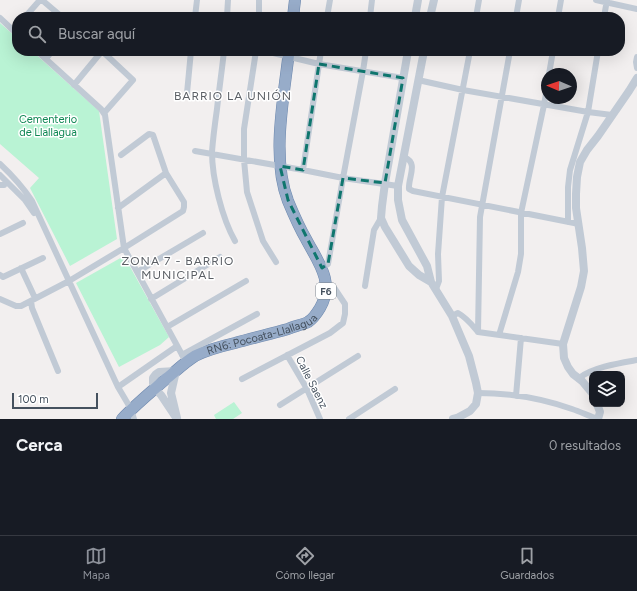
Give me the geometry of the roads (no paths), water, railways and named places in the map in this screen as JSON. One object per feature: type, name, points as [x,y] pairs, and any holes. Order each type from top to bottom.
[{"type":"highway","points":[[294,12],[295,0]]},
{"type":"highway","name":"RN6: Pocoata-Llallagua","points":[[122,419],[133,414],[154,390],[170,378],[184,359],[308,322],[314,317],[324,301],[326,279],[288,200],[280,166],[282,114],[289,56]]},
{"type":"street","points":[[30,12],[41,0],[56,12]]},
{"type":"street","points":[[196,12],[197,0]]},
{"type":"street","points":[[227,12],[228,0]]},
{"type":"street","points":[[259,0],[259,12]]},
{"type":"street","points":[[328,12],[330,0]]},
{"type":"street","points":[[371,12],[372,0]]},
{"type":"street","points":[[416,12],[418,0]]},
{"type":"street","points":[[431,12],[434,0]]},
{"type":"street","points":[[477,12],[479,0]]},
{"type":"street","points":[[517,12],[519,0]]},
{"type":"street","points":[[559,12],[561,0]]},
{"type":"street","points":[[596,0],[637,9]]},
{"type":"street","points":[[605,12],[606,1]]},
{"type":"street","points":[[0,18],[12,27]]},
{"type":"street","points":[[42,56],[102,109],[105,115],[124,248],[184,359],[257,314]]},
{"type":"street","points":[[74,84],[98,56]]},
{"type":"street","points":[[104,113],[133,80],[107,56]]},
{"type":"street","points":[[187,93],[191,56]]},
{"type":"street","points":[[223,56],[212,154],[214,175],[220,201],[230,232],[235,241]]},
{"type":"street","points":[[255,56],[244,129],[244,160],[247,192],[263,241],[276,262]]},
{"type":"street","points":[[295,56],[319,64],[403,78]]},
{"type":"street","points":[[303,170],[320,56]]},
{"type":"street","points":[[322,268],[328,264],[365,56]]},
{"type":"street","points":[[407,56],[385,183],[382,218],[385,227],[409,266],[434,285]]},
{"type":"street","points":[[423,56],[398,186],[398,200],[402,220],[427,266],[434,285],[452,316],[469,356],[478,393],[476,404],[470,411],[453,419]]},
{"type":"street","points":[[434,285],[439,280],[438,254],[442,197],[469,56]]},
{"type":"street","points":[[478,332],[480,217],[509,56]]},
{"type":"street","points":[[550,68],[552,56]]},
{"type":"street","points":[[568,222],[568,187],[570,170],[588,112],[597,56]]},
{"type":"street","points":[[637,57],[637,68]]},
{"type":"street","points":[[589,389],[568,367],[564,358],[563,344],[579,295],[584,271],[576,208],[577,177],[580,162],[587,150],[637,78]]},
{"type":"street","points":[[418,80],[463,90],[541,103]]},
{"type":"street","points":[[499,335],[518,272],[521,254],[521,213],[544,104],[612,115]]},
{"type":"street","points":[[0,299],[16,306],[21,306],[68,281],[183,211],[184,202],[166,173],[154,135],[149,134],[122,155]]},
{"type":"street","points":[[195,151],[343,178],[398,186]]},
{"type":"street","points":[[404,157],[409,159],[411,162],[412,167],[409,189],[413,191],[579,224]]},
{"type":"street","points":[[0,164],[23,187],[32,201],[118,387],[133,414]]},
{"type":"street","points":[[118,208],[166,173]]},
{"type":"street","points":[[0,175],[25,200],[41,222]]},
{"type":"street","points":[[365,286],[374,230],[382,218]]},
{"type":"street","points":[[0,234],[23,224]]},
{"type":"street","points":[[137,272],[203,233]]},
{"type":"street","points":[[152,299],[220,257]]},
{"type":"street","points":[[0,275],[3,277],[43,258]]},
{"type":"street","points":[[21,268],[33,300],[32,308],[58,370]]},
{"type":"street","points":[[167,327],[246,282]]},
{"type":"street","points":[[242,378],[330,333],[343,323],[346,314],[345,304],[335,289],[326,282]]},
{"type":"street","points":[[452,316],[458,314],[461,315],[470,322],[478,332],[563,344]]},
{"type":"street","points":[[516,396],[521,338]]},
{"type":"street","points":[[118,387],[177,346]]},
{"type":"street","name":"Calle Saenz","points":[[287,355],[307,389],[320,419]]},
{"type":"street","points":[[280,406],[358,356]]},
{"type":"street","points":[[579,378],[611,364],[637,360]]},
{"type":"street","points":[[170,378],[171,393],[177,419]]},
{"type":"street","points":[[349,419],[395,389]]},
{"type":"street","points":[[154,390],[177,419]]},
{"type":"street","points":[[478,393],[516,396],[560,405],[598,419],[600,412],[598,407]]},
{"type":"district","name":"BARRIO LA UNIÓN","points":[[233,96]]},
{"type":"district","name":"ZONA 7 - BARRIO MUNICIPAL","points":[[178,268]]},
{"type":"park label","name":"Cementerio de Llallagua","points":[[48,125]]}]
